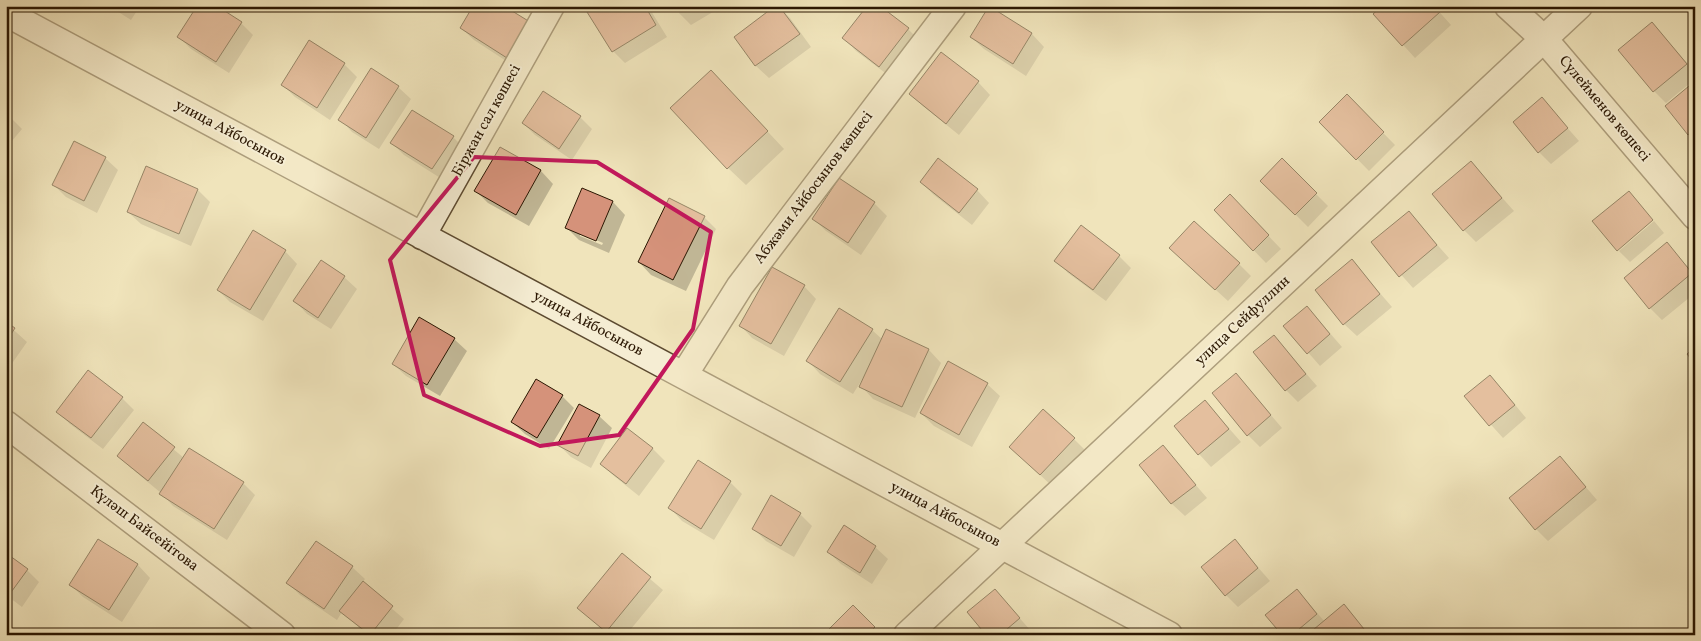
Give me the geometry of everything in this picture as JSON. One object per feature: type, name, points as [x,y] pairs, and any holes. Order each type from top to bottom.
[{"type":"street","name":"Біржан сал көшесі","points":[[422,236],[551,6]]},
{"type":"street","name":"Абжәми Айбосынов көшесі","points":[[684,375],[740,286],[953,6]]},
{"type":"street","name":"Сүлейменов көшесі","points":[[1508,6],[1544,39],[1695,216]]},
{"type":"street","name":"улица Сейфуллин","points":[[907,635],[1579,6]]},
{"type":"street","name":"улица Айбосынов","points":[[6,13],[1169,635]]},
{"type":"street","name":"Күләш Байсейітова","points":[[6,424],[282,635]]},
{"type":"highlighted area","points":[[474,157],[597,162],[711,232],[693,329],[619,435],[540,446],[424,395],[390,260]]},
{"type":"building","points":[[197,6],[217,6],[242,22],[216,62],[177,37]]},
{"type":"building","points":[[473,6],[504,6],[530,22],[507,58],[460,28]]},
{"type":"building","points":[[597,6],[645,6],[656,25],[612,52],[587,12]]},
{"type":"building","points":[[775,6],[779,6],[800,34],[755,66],[734,37]]},
{"type":"building","points":[[867,6],[880,6],[909,28],[879,67],[842,38]]},
{"type":"building","points":[[989,6],[1032,33],[1013,64],[970,37]]},
{"type":"building","points":[[1382,6],[1434,6],[1440,12],[1402,46],[1373,14]]},
{"type":"building","points":[[1652,22],[1687,64],[1653,92],[1618,50]]},
{"type":"building","points":[[309,40],[345,63],[317,108],[281,85]]},
{"type":"building","points":[[941,52],[979,81],[946,124],[909,94]]},
{"type":"building","points":[[371,68],[399,86],[366,138],[338,120]]},
{"type":"building","points":[[711,70],[768,131],[727,169],[670,108]]},
{"type":"building","points":[[1695,81],[1695,129],[1688,135],[1665,106]]},
{"type":"building","points":[[543,91],[581,116],[559,149],[522,123]]},
{"type":"building","points":[[1347,94],[1384,132],[1356,160],[1319,122]]},
{"type":"building","points":[[1542,97],[1568,128],[1538,153],[1513,122]]},
{"type":"building","points":[[412,110],[454,136],[432,169],[390,143]]},
{"type":"building","points":[[74,141],[106,157],[84,201],[52,185]]},
{"type":"building","points":[[500,147],[541,170],[516,215],[474,191]]},
{"type":"building","points":[[938,158],[978,189],[959,213],[920,182]]},
{"type":"building","points":[[1282,158],[1317,193],[1295,215],[1260,181]]},
{"type":"building","points":[[1471,161],[1502,198],[1463,231],[1432,194]]},
{"type":"building","points":[[146,166],[198,189],[179,234],[127,212]]},
{"type":"building","points":[[839,178],[875,202],[848,243],[812,219]]},
{"type":"building","points":[[582,188],[613,201],[596,241],[565,228]]},
{"type":"building","points":[[1629,191],[1653,220],[1617,251],[1592,221]]},
{"type":"building","points":[[1230,194],[1269,235],[1253,251],[1214,210]]},
{"type":"building","points":[[669,198],[705,216],[673,280],[638,262]]},
{"type":"building","points":[[1409,211],[1437,245],[1399,277],[1371,242]]},
{"type":"building","points":[[1194,221],[1240,263],[1215,290],[1169,248]]},
{"type":"building","points":[[1081,225],[1120,255],[1093,290],[1054,261]]},
{"type":"building","points":[[253,230],[286,250],[250,310],[217,290]]},
{"type":"building","points":[[1667,242],[1692,273],[1649,309],[1624,278]]},
{"type":"building","points":[[1352,259],[1380,294],[1343,325],[1315,290]]},
{"type":"building","points":[[321,260],[345,276],[318,318],[293,301]]},
{"type":"building","points":[[772,267],[805,285],[771,344],[739,326]]},
{"type":"building","points":[[1307,306],[1330,334],[1307,354],[1283,326]]},
{"type":"building","points":[[839,308],[873,329],[840,382],[806,361]]},
{"type":"building","points":[[419,317],[455,338],[427,385],[392,364]]},
{"type":"building","points":[[6,322],[15,328],[6,342]]},
{"type":"building","points":[[886,329],[929,349],[902,407],[859,387]]},
{"type":"building","points":[[1274,335],[1306,374],[1285,391],[1253,352]]},
{"type":"building","points":[[1695,347],[1695,364],[1687,354]]},
{"type":"building","points":[[948,361],[988,383],[959,435],[920,413]]},
{"type":"building","points":[[88,370],[123,397],[91,438],[56,412]]},
{"type":"building","points":[[1236,373],[1271,415],[1247,436],[1212,393]]},
{"type":"building","points":[[1490,375],[1515,405],[1489,426],[1464,396]]},
{"type":"building","points":[[536,379],[563,395],[537,438],[511,422]]},
{"type":"building","points":[[1205,400],[1229,429],[1198,455],[1174,426]]},
{"type":"building","points":[[579,404],[600,415],[578,456],[557,445]]},
{"type":"building","points":[[1043,409],[1075,438],[1040,475],[1009,447]]},
{"type":"building","points":[[143,422],[175,447],[148,481],[117,456]]},
{"type":"building","points":[[627,428],[653,448],[626,484],[600,464]]},
{"type":"building","points":[[1163,445],[1196,485],[1171,504],[1139,465]]},
{"type":"building","points":[[189,448],[244,482],[214,529],[159,494]]},
{"type":"building","points":[[1560,456],[1586,487],[1535,530],[1509,498]]},
{"type":"building","points":[[698,460],[731,481],[701,529],[668,508]]},
{"type":"building","points":[[771,495],[801,513],[781,546],[752,529]]},
{"type":"building","points":[[844,525],[876,546],[860,573],[827,552]]},
{"type":"building","points":[[98,539],[138,564],[109,610],[69,585]]},
{"type":"building","points":[[1235,539],[1258,568],[1225,596],[1201,567]]},
{"type":"building","points":[[316,541],[353,566],[324,609],[286,583]]},
{"type":"building","points":[[6,553],[28,569],[9,595],[6,593]]},
{"type":"building","points":[[622,553],[651,577],[606,632],[577,608]]},
{"type":"building","points":[[363,581],[393,606],[370,635],[339,611]]},
{"type":"building","points":[[995,589],[1020,618],[1000,635],[986,635],[967,612]]},
{"type":"building","points":[[1297,589],[1317,614],[1292,635],[1282,635],[1265,615]]},
{"type":"building","points":[[1344,604],[1364,629],[1357,635],[1307,635]]},
{"type":"building","points":[[853,605],[875,627],[867,635],[823,635]]}]
